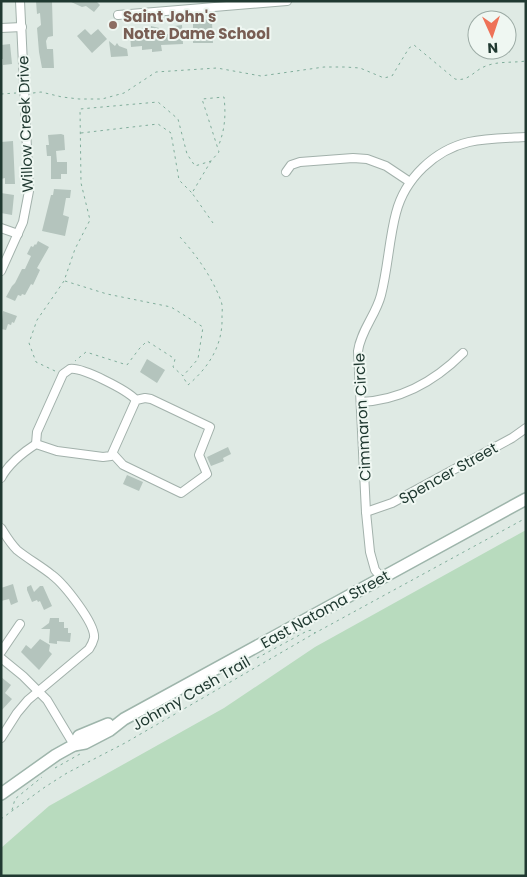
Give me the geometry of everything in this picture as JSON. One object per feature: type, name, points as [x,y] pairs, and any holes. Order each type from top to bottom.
[{"type":"main road","name":"East Natoma Street","points":[[1,794],[56,756],[77,749],[110,730],[124,719],[526,499]]},
{"type":"street","name":"Willow Creek Drive","points":[[1,271],[18,234],[28,204],[29,191],[20,1]]},
{"type":"street","points":[[198,9],[202,1]]},
{"type":"street","points":[[118,15],[287,1]]},
{"type":"street","points":[[1,28],[22,26]]},
{"type":"street","name":"Cimmaron Circle","points":[[382,578],[375,570],[372,561],[366,512],[359,345],[363,331],[381,294],[396,211],[410,182],[431,160],[458,146],[478,141],[526,137]]},
{"type":"street","points":[[286,172],[291,165],[300,162],[360,158],[380,163],[410,182]]},
{"type":"street","points":[[1,228],[18,234]]},
{"type":"street","points":[[361,402],[389,398],[414,390],[440,374],[463,353]]},
{"type":"street","points":[[1,478],[13,462],[36,444],[37,432],[63,374],[70,369],[75,368],[127,392],[136,400]]},
{"type":"street","points":[[113,454],[123,465],[181,492],[207,474],[199,455],[210,427],[151,399],[136,400]]},
{"type":"street","points":[[113,454],[136,400]]},
{"type":"street","name":"Spencer Street","points":[[366,512],[392,503],[512,438],[526,428]]},
{"type":"street","points":[[36,444],[57,451],[103,457],[113,454]]},
{"type":"street","points":[[1,528],[10,543],[53,575],[65,587],[75,600],[94,633],[89,649],[28,700],[1,738]]},
{"type":"street","points":[[1,652],[20,624]]},
{"type":"street","points":[[1,658],[47,700],[77,749]]},
{"type":"path","points":[[33,92],[42,92],[62,98],[102,98],[124,93],[156,72],[217,68],[261,76],[324,66],[345,66],[360,68],[384,78],[392,76],[409,48],[414,45],[454,80],[469,78],[477,70],[493,63],[526,62]]},
{"type":"path","points":[[1,94],[18,93]]},
{"type":"path","points":[[192,193],[211,161],[219,152],[202,99],[224,97],[226,118],[218,147]]},
{"type":"path","points":[[63,374],[36,362],[29,343],[37,320],[64,281],[75,249],[90,220],[81,183],[80,110],[158,102],[178,119],[186,154],[195,166],[211,161]]},
{"type":"path","points":[[80,133],[158,124],[171,133],[179,180],[192,193],[213,223]]},
{"type":"path","points":[[75,368],[75,360],[86,352],[127,365],[147,341],[175,359],[173,367],[183,376],[188,385],[201,374],[214,355],[223,330],[222,303],[200,261],[180,237]]},
{"type":"path","points":[[64,281],[107,294],[171,307],[203,327],[198,359],[183,376]]},
{"type":"path","name":"Johnny Cash Trail","points":[[1,819],[45,786],[67,773],[132,739],[315,633],[526,518]]},
{"type":"path","points":[[255,658],[310,630],[315,633]]},
{"type":"path","points":[[51,770],[77,749]]},
{"type":"path","points":[[12,810],[15,799],[41,779],[44,774]]},
{"type":"green space","points":[[526,530],[526,876],[1,876],[1,848],[49,806],[224,708],[315,647]]},
{"type":"building","points":[[36,1],[52,1],[53,36],[48,37],[46,41],[47,49],[53,49],[54,68],[42,68],[37,28],[41,25],[40,13],[37,14]]},
{"type":"building","points":[[69,1],[96,1],[100,5],[94,12],[86,6],[82,7]]},
{"type":"building","points":[[205,19],[212,22],[213,43],[193,43],[193,20]]},
{"type":"building","points":[[182,25],[183,44],[161,45],[162,51],[152,52],[152,49],[142,50],[142,46],[131,47],[130,35],[138,34],[137,29],[151,28],[151,26],[159,28],[160,34],[174,34],[174,26]]},
{"type":"building","points":[[85,29],[91,35],[98,29],[107,39],[92,53],[77,36]]},
{"type":"building","points":[[109,41],[115,46],[117,43],[119,46],[127,49],[128,56],[111,57]]},
{"type":"building","points":[[10,44],[12,64],[3,65],[1,45]]},
{"type":"building","points":[[48,135],[64,135],[65,150],[56,151],[57,162],[67,162],[67,174],[61,174],[61,179],[51,179],[51,156],[47,156],[46,145],[49,145]]},
{"type":"building","points":[[13,141],[15,184],[5,184],[5,178],[1,179],[1,142]]},
{"type":"building","points":[[54,189],[71,190],[70,198],[66,198],[63,215],[69,217],[65,236],[42,231]]},
{"type":"building","points":[[1,193],[14,195],[12,215],[1,213]]},
{"type":"building","points":[[38,241],[49,247],[37,268],[40,270],[33,285],[31,284],[25,295],[18,295],[15,301],[6,297],[22,269],[25,269],[31,256],[27,254],[31,246],[36,245]]},
{"type":"building","points":[[3,311],[17,316],[14,323],[8,324],[6,330],[1,329]]},
{"type":"building","points":[[147,359],[165,370],[157,383],[140,372]]},
{"type":"building","points":[[228,447],[231,454],[223,458],[224,461],[211,466],[207,457]]},
{"type":"building","points":[[127,475],[143,482],[139,491],[123,484]]},
{"type":"building","points":[[13,584],[18,602],[11,605],[9,599],[1,601],[1,588]]},
{"type":"building","points":[[31,585],[34,592],[40,586],[43,586],[52,606],[44,610],[40,601],[32,602],[27,590],[27,587]]},
{"type":"building","points":[[50,618],[59,618],[59,622],[64,622],[64,628],[68,628],[68,633],[71,633],[70,642],[57,641],[57,644],[49,643],[50,629],[41,629],[49,623]]},
{"type":"building","points":[[40,639],[50,645],[49,651],[52,654],[39,670],[21,652],[26,645],[31,649]]},
{"type":"building","points":[[1,677],[11,685],[5,693],[12,699],[1,711]]},
{"type":"place","name":"Saint John's Notre Dame School","points":[[113,25]]}]
